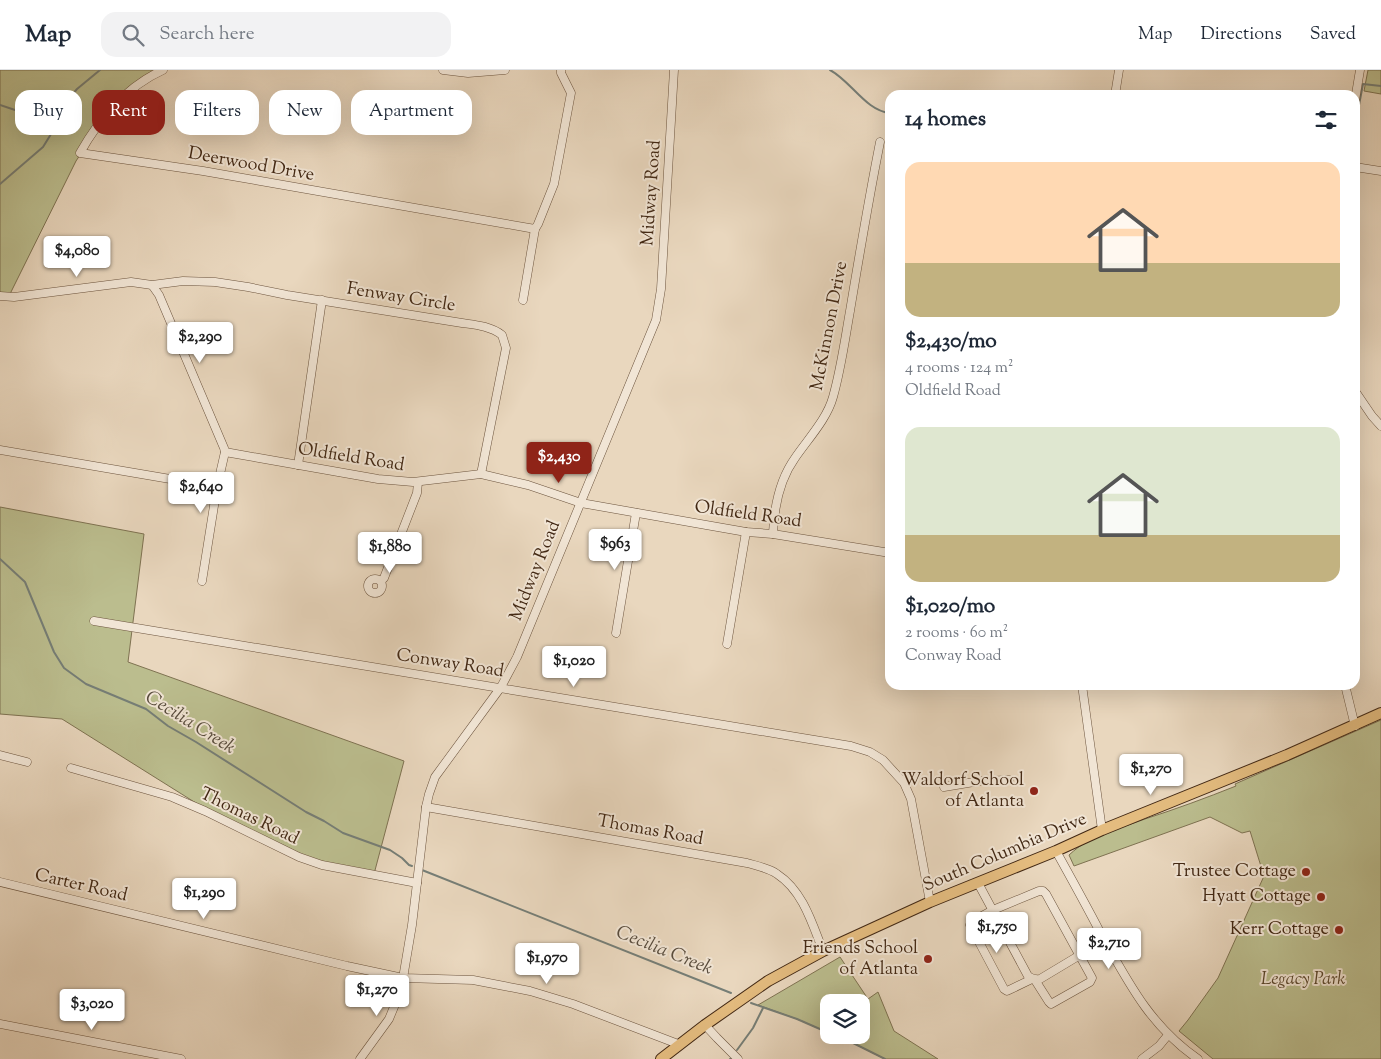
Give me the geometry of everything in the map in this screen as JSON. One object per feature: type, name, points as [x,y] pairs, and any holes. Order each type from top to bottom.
[{"type":"main road","name":"South Columbia Drive","points":[[661,1059],[678,1044],[768,982],[823,951],[930,902],[1287,755],[1381,713]]},
{"type":"street","name":"Deerwood Drive","points":[[163,70],[153,74],[129,91],[97,125],[80,153],[535,228]]},
{"type":"street","points":[[443,70],[468,73],[505,70]]},
{"type":"street","points":[[523,300],[535,228],[554,184],[571,93],[561,70]]},
{"type":"street","name":"Midway Road","points":[[360,1059],[389,1019],[401,990],[412,925],[426,807],[435,777],[501,687],[517,657],[656,320],[661,289],[674,70]]},
{"type":"street","points":[[1116,90],[1119,70]]},
{"type":"street","points":[[1357,90],[1360,70]]},
{"type":"street","name":"McKinnon Drive","points":[[773,534],[773,523],[786,473],[827,412],[833,398],[880,142]]},
{"type":"street","points":[[1360,168],[1381,171]]},
{"type":"street","name":"Fenway Circle","points":[[152,285],[183,281],[215,282],[488,328],[496,331],[502,335],[505,342],[504,361],[481,474]]},
{"type":"street","points":[[0,296],[14,297],[131,282],[152,285],[159,296],[223,444],[224,452],[202,581]]},
{"type":"street","points":[[298,465],[322,300]]},
{"type":"street","points":[[1360,399],[1381,426]]},
{"type":"street","points":[[0,450],[217,487]]},
{"type":"street","name":"Oldfield Road","points":[[224,452],[378,479],[418,482],[481,474],[528,485],[581,503],[746,532],[773,534],[885,552]]},
{"type":"street","points":[[381,581],[384,578],[417,493],[418,482]]},
{"type":"street","points":[[616,633],[636,513]]},
{"type":"street","points":[[727,644],[746,532]]},
{"type":"street","name":"Conway Road","points":[[94,621],[851,746],[870,752],[883,760],[904,783],[911,799],[930,902]]},
{"type":"street","points":[[1083,690],[1102,830]]},
{"type":"street","points":[[1346,690],[1355,726]]},
{"type":"street","points":[[0,756],[27,762]]},
{"type":"street","name":"Thomas Road","points":[[71,768],[172,797],[205,810],[299,857],[322,865],[417,883]]},
{"type":"street","points":[[944,787],[980,781],[1009,780]]},
{"type":"street","name":"Thomas Road","points":[[426,807],[747,863],[764,868],[777,873],[798,895],[807,911],[823,951]]},
{"type":"street","points":[[1056,851],[1140,1002],[1168,1035],[1198,1059]]},
{"type":"street","name":"Carter Road","points":[[0,882],[403,978],[473,980],[530,991],[573,1004],[678,1044]]},
{"type":"street","points":[[978,883],[993,910],[1028,976],[1034,979],[1051,1004],[1090,982],[1092,978],[1080,955],[1046,894],[1043,891],[1039,891],[993,910],[971,922],[970,925],[1004,989],[1007,991],[1034,979],[1040,979],[1080,955],[1104,940]]},
{"type":"street","points":[[0,1024],[181,1059]]},
{"type":"street","points":[[705,1025],[738,1059]]},
{"type":"street","points":[[1142,1059],[1159,1046],[1168,1035]]},
{"type":"green space","points":[[0,70],[164,70],[155,73],[135,90],[92,90],[93,135],[76,161],[8,298],[0,296]]},
{"type":"green space","points":[[1368,70],[1381,70],[1381,94],[1364,91]]},
{"type":"green space","points":[[0,507],[144,534],[128,662],[404,761],[374,874],[302,860],[231,825],[62,719],[0,714]]},
{"type":"green space","name":"Legacy Park","points":[[1381,720],[1381,1059],[1213,1059],[1179,1031],[1218,978],[1264,876],[1250,831],[1242,833],[1210,817],[1074,866],[1069,855],[1096,837],[1236,786],[1235,784]]},
{"type":"green space","points":[[840,957],[865,994],[820,994],[820,1029],[758,1005]]},
{"type":"green space","points":[[878,992],[894,1031],[938,1059],[885,1059],[855,1044],[870,1044],[870,998]]},
{"type":"waterway","points":[[0,184],[43,147],[56,126],[67,101],[77,89],[100,70]]},
{"type":"waterway","points":[[830,70],[873,107],[885,112]]},
{"type":"waterway","points":[[1360,100],[1363,84],[1381,86]]},
{"type":"waterway","points":[[0,105],[15,110]]},
{"type":"waterway","name":"Cecilia Creek","points":[[0,559],[25,582],[54,652],[64,668],[86,684],[146,709],[168,726],[306,812],[343,833],[390,850],[412,866]]},
{"type":"waterway","name":"Cecilia Creek","points":[[422,870],[731,993]]},
{"type":"waterway","name":"Cecilia Creek","points":[[751,1003],[820,1029]]},
{"type":"waterway","points":[[737,1050],[753,1028],[763,1008]]},
{"type":"waterway","name":"Cecilia Creek","points":[[855,1044],[885,1059]]},
{"type":"place","name":"Waldorf School of Atlanta","points":[[1034,791]]},
{"type":"place","name":"Trustee Cottage","points":[[1306,872]]},
{"type":"place","name":"Hyatt Cottage","points":[[1321,897]]},
{"type":"place","name":"Kerr Cottage","points":[[1339,930]]},
{"type":"place","name":"Friends School of Atlanta","points":[[928,959]]}]
